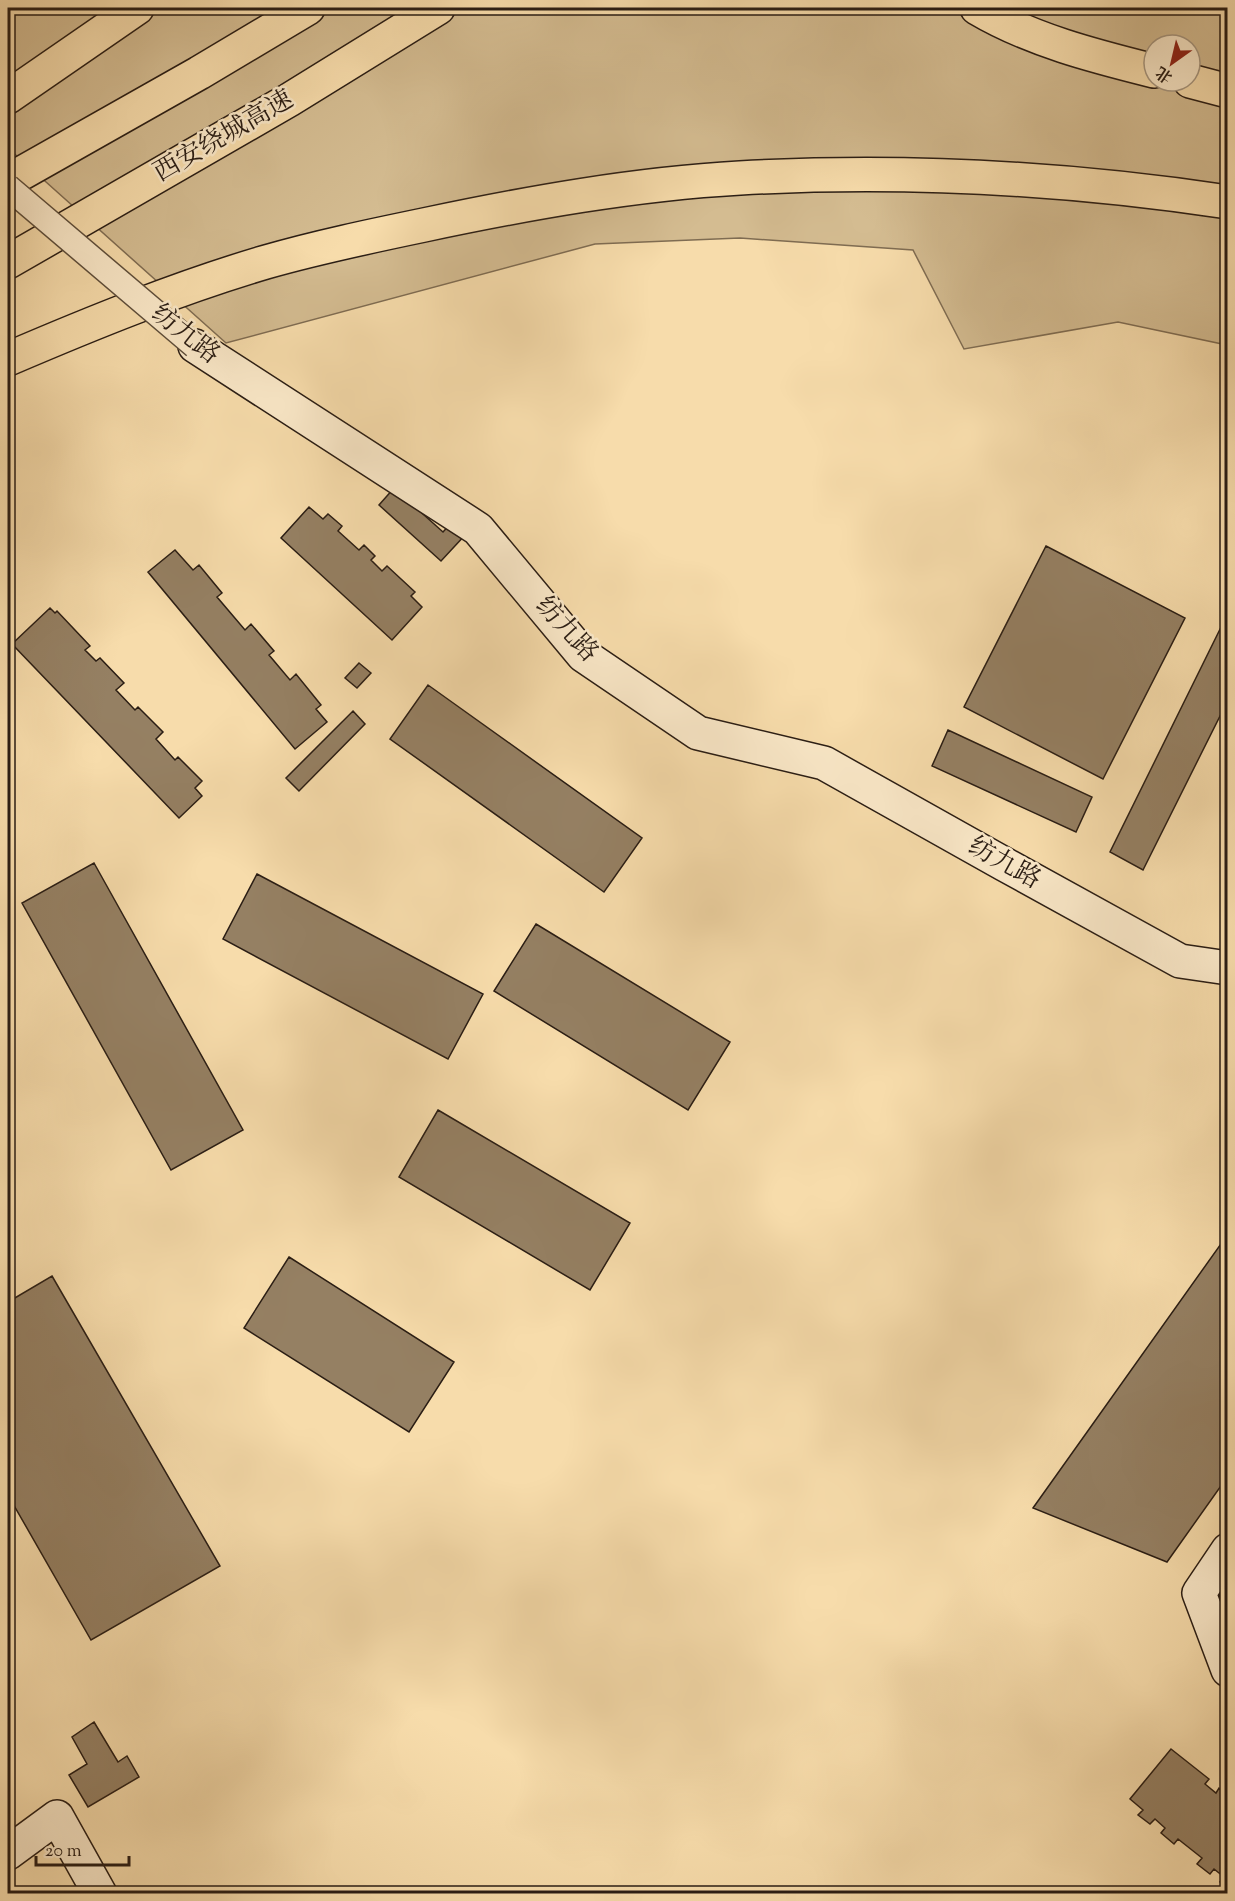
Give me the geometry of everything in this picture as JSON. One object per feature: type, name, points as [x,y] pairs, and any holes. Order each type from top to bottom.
[{"type":"highway","points":[[8,98],[137,8]]},
{"type":"highway","points":[[8,180],[199,73],[308,8]]},
{"type":"highway","name":"西安绕城高速","points":[[8,262],[289,100],[438,8]]},
{"type":"highway","points":[[977,8],[996,19],[1056,44],[1142,68]]},
{"type":"highway","points":[[1202,84],[1227,91]]},
{"type":"highway","points":[[8,359],[96,322],[265,263],[357,239],[464,217],[568,197],[644,187],[739,178],[876,174],[1111,187],[1227,202]]},
{"type":"street","name":"纺九路","points":[[8,187],[195,346],[477,529],[583,655],[698,733],[824,763],[1180,961],[1227,968]]},
{"type":"street","points":[[1227,1550],[1198,1593],[1227,1670]]},
{"type":"street","points":[[8,1853],[57,1817],[100,1893]]},
{"type":"shaded area","points":[[8,8],[1227,8],[1227,345],[1118,322],[964,349],[913,250],[740,238],[595,244],[226,343],[8,148]]},
{"type":"building","points":[[394,488],[443,532],[452,522],[466,534],[441,561],[379,505]]},
{"type":"building","points":[[309,507],[323,519],[328,514],[342,526],[338,531],[359,550],[364,545],[375,556],[371,560],[382,571],[387,566],[415,592],[411,596],[422,607],[392,640],[281,538]]},
{"type":"building","points":[[1046,546],[1185,618],[1103,779],[964,707]]},
{"type":"building","points":[[175,550],[193,570],[199,565],[222,593],[217,597],[245,630],[251,624],[274,651],[269,655],[290,680],[296,674],[321,705],[316,709],[327,722],[295,749],[148,572]]},
{"type":"building","points":[[50,608],[55,613],[57,611],[90,646],[85,650],[96,661],[100,658],[124,683],[116,690],[135,710],[138,707],[163,732],[156,739],[175,760],[178,757],[202,781],[195,788],[202,796],[179,818],[12,644]]},
{"type":"building","points":[[1228,613],[1228,700],[1143,870],[1110,852]]},
{"type":"building","points":[[359,663],[371,673],[357,688],[345,678]]},
{"type":"building","points":[[428,685],[642,838],[604,892],[390,739]]},
{"type":"building","points":[[353,711],[365,724],[299,791],[286,778]]},
{"type":"building","points":[[948,730],[1092,797],[1076,832],[932,766]]},
{"type":"building","points":[[94,863],[243,1130],[171,1170],[22,903]]},
{"type":"building","points":[[257,874],[483,994],[448,1059],[223,939]]},
{"type":"building","points":[[536,924],[730,1042],[688,1110],[494,991]]},
{"type":"building","points":[[438,1110],[630,1223],[590,1290],[399,1177]]},
{"type":"building","points":[[1228,1234],[1228,1476],[1167,1562],[1033,1508]]},
{"type":"building","points":[[289,1257],[454,1362],[409,1432],[244,1328]]},
{"type":"building","points":[[52,1276],[220,1566],[91,1640],[8,1495],[8,1302]]},
{"type":"building","points":[[1214,1584],[1228,1594],[1228,1614]]},
{"type":"building","points":[[94,1722],[118,1762],[127,1756],[139,1777],[88,1807],[69,1775],[87,1764],[72,1737]]},
{"type":"building","points":[[1171,1749],[1209,1779],[1205,1784],[1216,1793],[1219,1788],[1228,1795],[1228,1889],[1220,1882],[1224,1877],[1214,1869],[1210,1874],[1197,1864],[1202,1858],[1178,1839],[1174,1844],[1161,1833],[1165,1828],[1155,1819],[1150,1824],[1138,1815],[1143,1810],[1130,1799]]}]
